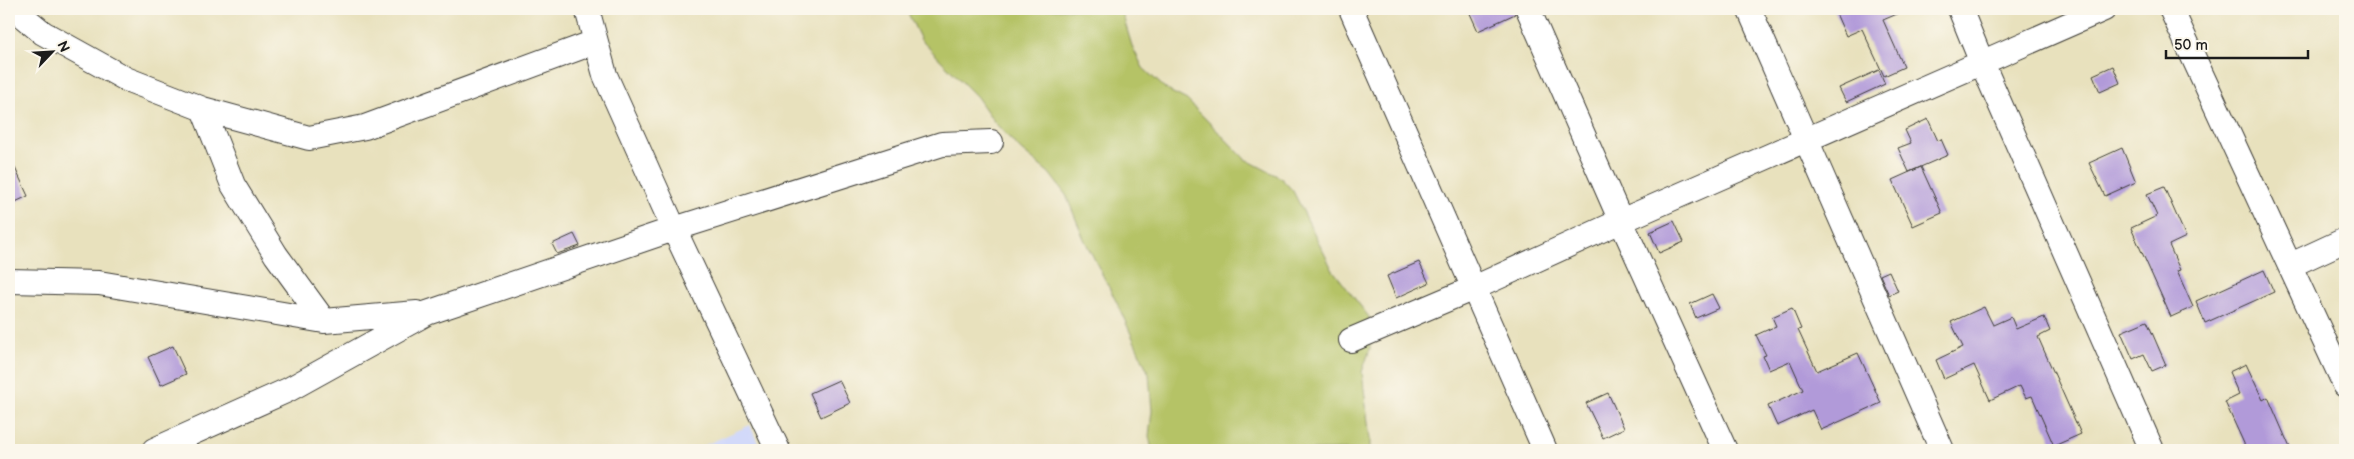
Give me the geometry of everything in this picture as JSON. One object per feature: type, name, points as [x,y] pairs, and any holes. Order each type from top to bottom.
[{"type":"street","points":[[14,9],[43,33],[126,78],[203,109],[309,138],[365,127],[595,42]]},
{"type":"street","points":[[587,9],[606,75],[674,229],[778,450]]},
{"type":"street","points":[[1351,9],[1474,288],[1539,448]]},
{"type":"street","points":[[1528,9],[1621,221],[1725,450]]},
{"type":"street","points":[[1749,9],[1942,450]]},
{"type":"street","points":[[1960,9],[2152,450]]},
{"type":"street","points":[[1351,340],[1474,288],[1621,221],[2104,9]]},
{"type":"street","points":[[2171,9],[2345,385]]},
{"type":"street","points":[[203,109],[233,185],[276,255],[324,321]]},
{"type":"street","points":[[154,450],[288,390],[426,313],[674,229],[942,144],[991,142]]},
{"type":"street","points":[[2291,265],[2345,240]]},
{"type":"street","points":[[9,281],[99,283],[324,321],[426,313]]},
{"type":"shaded area","points":[[750,425],[761,450],[694,450]]},
{"type":"green space","points":[[906,9],[1121,9],[1132,46],[1143,68],[1167,90],[1187,100],[1245,159],[1281,178],[1293,191],[1332,269],[1369,317],[1370,349],[1362,372],[1370,450],[1152,450],[1149,436],[1152,411],[1149,374],[1117,303],[1084,239],[1066,195],[1049,173],[1020,149],[995,123],[977,97],[921,40]]},
{"type":"building","points":[[1468,9],[1514,9],[1515,14],[1478,31]]},
{"type":"building","points":[[1834,9],[1909,9],[1883,20],[1904,67],[1884,76],[1862,29],[1846,36]]},
{"type":"building","points":[[2113,66],[2120,83],[2100,92],[2093,75]]},
{"type":"building","points":[[1879,70],[1885,84],[1846,102],[1839,88]]},
{"type":"building","points":[[1928,119],[1938,141],[1941,139],[1948,155],[1909,172],[1898,148],[1911,143],[1905,130]]},
{"type":"building","points":[[2122,148],[2136,182],[2105,196],[2089,163]]},
{"type":"building","points":[[9,155],[28,196],[9,205]]},
{"type":"building","points":[[1921,167],[1942,213],[1913,226],[1892,180]]},
{"type":"building","points":[[2164,187],[2186,237],[2169,245],[2180,270],[2177,271],[2193,307],[2171,317],[2131,228],[2157,216],[2147,194]]},
{"type":"building","points":[[1674,221],[1684,242],[1659,253],[1650,232]]},
{"type":"building","points":[[574,234],[580,246],[557,254],[552,244]]},
{"type":"building","points":[[1419,262],[1429,283],[1396,298],[1387,276]]},
{"type":"building","points":[[2264,270],[2274,292],[2205,323],[2196,301]]},
{"type":"building","points":[[1889,271],[1898,291],[1889,295],[1880,275]]},
{"type":"building","points":[[1712,294],[1719,308],[1696,318],[1690,304]]},
{"type":"building","points":[[1984,307],[1993,325],[2011,317],[2016,329],[2044,317],[2050,331],[2038,337],[2081,434],[2054,446],[2032,396],[2026,398],[2020,386],[1990,400],[1974,365],[1944,379],[1936,360],[1963,347],[1951,322]]},
{"type":"building","points":[[1792,308],[1801,329],[1798,330],[1817,371],[1858,353],[1881,403],[1821,430],[1812,410],[1777,426],[1768,406],[1803,390],[1790,361],[1769,370],[1763,356],[1766,355],[1756,335],[1776,326],[1772,317]]},
{"type":"building","points":[[2147,321],[2166,365],[2152,371],[2144,354],[2133,359],[2121,332]]},
{"type":"building","points":[[173,346],[186,374],[161,385],[148,357]]},
{"type":"building","points":[[2246,364],[2263,400],[2268,397],[2291,450],[2247,450],[2225,402],[2239,395],[2229,372]]},
{"type":"building","points":[[839,380],[850,403],[821,417],[810,393]]},
{"type":"building","points":[[1608,393],[1624,428],[1603,438],[1586,403]]}]
